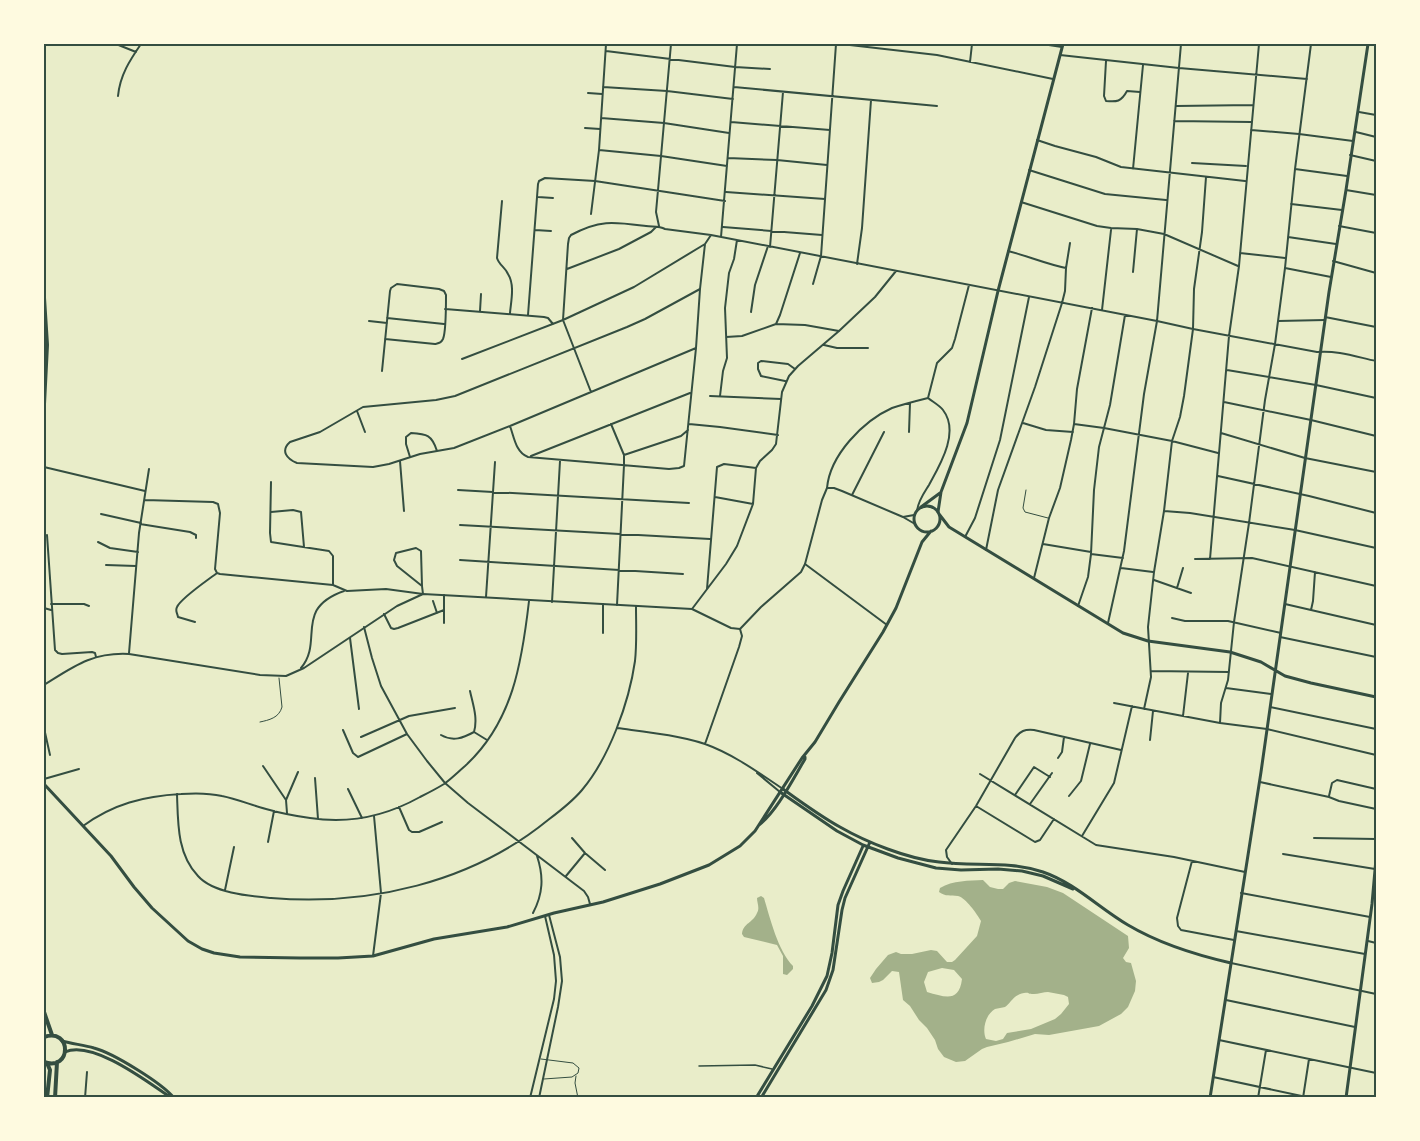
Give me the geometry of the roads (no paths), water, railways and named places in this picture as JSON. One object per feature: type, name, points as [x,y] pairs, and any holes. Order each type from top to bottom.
[{"type":"highway","points":[[44,298],[47,366],[44,404]]},
{"type":"highway","points":[[44,357],[47,366]]},
{"type":"highway","points":[[44,1012],[52,1035]]},
{"type":"highway","points":[[44,1036],[57,1036],[65,1046],[62,1058],[57,1062],[45,1062],[50,1075],[47,1098]]},
{"type":"highway","points":[[55,1098],[57,1062]]},
{"type":"main road","points":[[1210,1098],[1276,671],[1331,277],[1368,44]]},
{"type":"main road","points":[[44,784],[111,856],[152,908],[182,936],[202,949],[240,957],[372,956],[415,944],[507,927],[660,884],[709,865],[740,846],[764,822],[805,759],[887,625],[922,542],[937,526],[941,492],[967,423],[1008,251],[1062,45]]},
{"type":"main road","points":[[931,531],[921,530],[915,524],[914,515],[941,492]]},
{"type":"main road","points":[[921,507],[933,508],[949,527],[1123,633],[1148,641],[1230,652],[1261,662],[1285,676],[1377,697]]},
{"type":"main road","points":[[937,526],[949,527]]},
{"type":"main road","points":[[921,530],[922,542]]},
{"type":"main road","points":[[783,792],[839,827],[865,840],[910,856],[952,864],[998,864],[1023,867],[1055,877],[1120,920],[1152,937],[1204,957],[1231,963]]},
{"type":"main road","points":[[783,792],[837,831],[868,848],[936,868],[1022,871],[1043,876],[1075,889]]},
{"type":"main road","points":[[756,1098],[812,1006],[827,976],[843,891],[865,840]]},
{"type":"main road","points":[[761,1098],[825,990],[833,970],[839,916],[870,842]]},
{"type":"main road","points":[[1346,1098],[1370,917],[1374,905],[1377,860]]},
{"type":"main road","points":[[62,1041],[95,1048],[116,1057],[174,1098]]},
{"type":"main road","points":[[65,1052],[80,1049],[105,1056],[174,1098]]},
{"type":"street","points":[[116,44],[136,52]]},
{"type":"street","points":[[118,96],[123,73],[141,44]]},
{"type":"street","points":[[591,213],[606,44]]},
{"type":"street","points":[[658,226],[656,212],[671,44]]},
{"type":"street","points":[[721,237],[737,44]]},
{"type":"street","points":[[813,284],[821,256],[836,44]]},
{"type":"street","points":[[841,44],[916,52],[1053,80]]},
{"type":"street","points":[[970,62],[972,44]]},
{"type":"street","points":[[1042,44],[1062,45]]},
{"type":"street","points":[[1107,624],[1123,558],[1144,394],[1157,321],[1180,44]]},
{"type":"street","points":[[1210,559],[1229,336],[1239,266],[1259,44]]},
{"type":"street","points":[[1220,723],[1263,411],[1275,344],[1311,44]]},
{"type":"street","points":[[606,51],[735,67],[770,69]]},
{"type":"street","points":[[1060,55],[1143,65],[1307,79]]},
{"type":"street","points":[[1106,61],[1104,96],[1106,101],[1118,102],[1122,100],[1127,91],[1140,92]]},
{"type":"street","points":[[1133,169],[1143,65]]},
{"type":"street","points":[[603,87],[667,91],[733,99]]},
{"type":"street","points":[[734,87],[937,106]]},
{"type":"street","points":[[751,312],[755,285],[769,247],[783,92]]},
{"type":"street","points":[[588,93],[602,94]]},
{"type":"street","points":[[857,264],[862,228],[871,100]]},
{"type":"street","points":[[1176,106],[1253,105]]},
{"type":"street","points":[[1357,111],[1377,115]]},
{"type":"street","points":[[601,118],[664,123],[730,133]]},
{"type":"street","points":[[1174,121],[1251,122]]},
{"type":"street","points":[[731,122],[830,130]]},
{"type":"street","points":[[585,128],[600,129]]},
{"type":"street","points":[[1251,130],[1353,141]]},
{"type":"street","points":[[1354,132],[1377,137]]},
{"type":"street","points":[[1037,140],[1096,157],[1121,167],[1246,181]]},
{"type":"street","points":[[598,150],[728,166]]},
{"type":"street","points":[[1350,155],[1377,160]]},
{"type":"street","points":[[728,158],[828,165]]},
{"type":"street","points":[[1192,163],[1247,166]]},
{"type":"street","points":[[1295,169],[1347,176]]},
{"type":"street","points":[[1029,171],[1105,194],[1167,200]]},
{"type":"street","points":[[1144,709],[1151,671],[1148,627],[1154,572],[1172,441],[1184,396],[1193,329],[1194,289],[1206,177]]},
{"type":"street","points":[[528,315],[539,181],[545,178],[595,181],[725,201]]},
{"type":"street","points":[[1346,190],[1377,195]]},
{"type":"street","points":[[726,192],[825,199]]},
{"type":"street","points":[[538,197],[553,198]]},
{"type":"street","points":[[502,201],[497,258],[510,277],[512,292],[510,314]]},
{"type":"street","points":[[1021,202],[1097,226],[1164,234],[1239,266]]},
{"type":"street","points":[[1291,204],[1342,210]]},
{"type":"street","points":[[591,392],[563,320],[569,238],[578,231],[607,222],[658,226],[711,235],[1229,336],[1377,361]]},
{"type":"street","points":[[567,269],[619,249],[658,226]]},
{"type":"street","points":[[1339,226],[1377,233]]},
{"type":"street","points":[[723,228],[822,235]]},
{"type":"street","points":[[1102,310],[1111,228]]},
{"type":"street","points":[[1133,272],[1137,229]]},
{"type":"street","points":[[535,230],[551,231]]},
{"type":"street","points":[[462,358],[563,320],[634,287],[705,244],[711,235]]},
{"type":"street","points":[[1288,237],[1336,244]]},
{"type":"street","points":[[720,396],[727,358],[725,308],[729,273],[737,240]]},
{"type":"street","points":[[986,550],[998,490],[1062,303],[1070,243]]},
{"type":"street","points":[[510,426],[520,452],[528,457],[669,469],[684,466],[705,244]]},
{"type":"street","points":[[1008,251],[1066,268]]},
{"type":"street","points":[[776,324],[800,253]]},
{"type":"street","points":[[1240,253],[1286,258]]},
{"type":"street","points":[[1334,261],[1377,273]]},
{"type":"street","points":[[1285,268],[1331,277]]},
{"type":"street","points":[[692,609],[737,546],[753,504],[756,468],[775,447],[785,381],[795,369],[875,297],[896,271]]},
{"type":"street","points":[[382,371],[385,339],[387,323],[387,318],[390,291],[392,286],[397,284],[442,290],[446,295],[443,339],[439,343],[385,339]]},
{"type":"street","points":[[928,398],[937,363],[952,348],[969,285]]},
{"type":"street","points":[[696,348],[454,448],[381,466],[367,467],[297,463],[287,458],[286,446],[291,442],[320,432],[363,407],[445,399],[575,349],[645,319],[700,288]]},
{"type":"street","points":[[480,311],[481,294]]},
{"type":"street","points":[[965,537],[975,518],[1000,440],[1029,297]]},
{"type":"street","points":[[445,309],[528,315],[548,318],[553,324]]},
{"type":"street","points":[[1033,579],[1049,518],[1060,488],[1073,432],[1076,392],[1092,309]]},
{"type":"street","points":[[1078,606],[1088,577],[1099,447],[1110,405],[1125,315]]},
{"type":"street","points":[[387,318],[444,324]]},
{"type":"street","points":[[1278,321],[1325,319],[1377,327]]},
{"type":"street","points":[[369,321],[387,323]]},
{"type":"street","points":[[726,337],[742,336],[776,324],[839,331]]},
{"type":"street","points":[[823,345],[837,348],[868,348]]},
{"type":"street","points":[[785,381],[761,376],[758,363],[761,361],[788,364],[795,369]]},
{"type":"street","points":[[1227,370],[1377,398]]},
{"type":"street","points":[[528,457],[692,393]]},
{"type":"street","points":[[710,396],[781,399]]},
{"type":"street","points":[[740,629],[762,605],[796,577],[805,564],[829,475],[842,450],[860,430],[881,414],[893,408],[928,398]]},
{"type":"street","points":[[917,511],[922,496],[942,461],[949,434],[945,414],[928,398]]},
{"type":"street","points":[[1223,402],[1377,436]]},
{"type":"street","points":[[909,432],[910,403]]},
{"type":"street","points":[[357,411],[365,432]]},
{"type":"street","points":[[1022,422],[1046,430],[1073,432]]},
{"type":"street","points":[[611,424],[624,455],[617,605]]},
{"type":"street","points":[[689,424],[720,426],[778,435]]},
{"type":"street","points":[[1074,424],[1172,441],[1219,453]]},
{"type":"street","points":[[624,455],[681,436],[688,430]]},
{"type":"street","points":[[852,495],[884,432]]},
{"type":"street","points":[[410,457],[406,437],[411,433],[429,436],[437,451]]},
{"type":"street","points":[[1221,433],[1305,458],[1377,472]]},
{"type":"street","points":[[552,602],[560,460]]},
{"type":"street","points":[[400,461],[404,511]]},
{"type":"street","points":[[486,598],[495,462]]},
{"type":"street","points":[[707,589],[718,465],[756,468]]},
{"type":"street","points":[[44,467],[145,491]]},
{"type":"street","points":[[129,654],[140,524],[149,468]]},
{"type":"street","points":[[1218,476],[1377,513]]},
{"type":"street","points":[[271,482],[271,542],[326,550],[332,553],[333,585]]},
{"type":"street","points":[[827,489],[837,489],[915,524]]},
{"type":"street","points":[[458,490],[689,503]]},
{"type":"street","points":[[715,497],[753,504]]},
{"type":"street","points":[[145,500],[218,504],[220,513],[215,567],[217,573]]},
{"type":"street","points":[[271,512],[293,510],[301,512],[303,547]]},
{"type":"street","points":[[1164,511],[1295,530],[1377,548]]},
{"type":"street","points":[[101,514],[179,532],[190,532],[196,535],[196,538]]},
{"type":"street","points":[[903,518],[914,515]]},
{"type":"street","points":[[460,525],[710,539]]},
{"type":"street","points":[[47,535],[54,648],[56,652],[62,654],[92,652],[96,657]]},
{"type":"street","points":[[98,542],[110,548],[138,552]]},
{"type":"street","points":[[1043,544],[1123,558]]},
{"type":"street","points":[[422,586],[397,566],[394,560],[396,553],[416,548],[421,551],[423,594]]},
{"type":"street","points":[[44,555],[48,556]]},
{"type":"street","points":[[1196,559],[1252,558],[1377,586]]},
{"type":"street","points":[[460,560],[683,574]]},
{"type":"street","points":[[805,564],[887,625]]},
{"type":"street","points":[[106,565],[136,566]]},
{"type":"street","points":[[1120,568],[1154,572]]},
{"type":"street","points":[[1177,588],[1183,568]]},
{"type":"street","points":[[1311,610],[1315,572]]},
{"type":"street","points":[[195,622],[178,616],[177,607],[217,573],[333,585],[344,591]]},
{"type":"street","points":[[1154,580],[1191,592]]},
{"type":"street","points":[[299,671],[309,655],[314,614],[335,594],[344,591],[386,589],[423,594],[692,609],[731,628],[740,629]]},
{"type":"street","points":[[44,685],[69,670],[107,654],[129,654],[260,675],[286,676],[299,671],[384,614],[423,594]]},
{"type":"street","points":[[444,595],[444,623]]},
{"type":"street","points":[[82,826],[97,815],[119,805],[146,797],[177,794],[220,795],[274,811],[318,819],[362,818],[399,807],[445,783],[474,758],[488,740],[502,715],[514,685],[525,639],[529,600]]},
{"type":"street","points":[[433,601],[437,613]]},
{"type":"street","points":[[51,604],[89,606]]},
{"type":"street","points":[[603,604],[603,633]]},
{"type":"street","points":[[1285,604],[1377,625]]},
{"type":"street","points":[[177,794],[179,833],[185,854],[198,876],[214,887],[256,897],[284,899],[356,897],[408,888],[445,878],[475,865],[532,833],[576,798],[600,764],[617,728],[634,664],[636,606]]},
{"type":"street","points":[[44,608],[51,610]]},
{"type":"street","points":[[384,614],[391,628],[394,629],[444,610]]},
{"type":"street","points":[[1172,618],[1185,621],[1234,622],[1377,657]]},
{"type":"street","points":[[364,627],[381,686],[418,751],[445,783],[501,829],[584,891],[590,905]]},
{"type":"street","points":[[705,744],[739,647],[742,636],[740,629]]},
{"type":"street","points":[[350,636],[359,709]]},
{"type":"street","points":[[1151,671],[1228,672]]},
{"type":"street","points":[[1183,716],[1188,673]]},
{"type":"street","points":[[1226,688],[1272,694]]},
{"type":"street","points":[[441,735],[454,740],[474,732],[476,716],[470,691]]},
{"type":"street","points":[[1114,703],[1220,723],[1267,729],[1377,755]]},
{"type":"street","points":[[1082,836],[1114,783],[1132,706]]},
{"type":"street","points":[[1270,707],[1377,729]]},
{"type":"street","points":[[361,737],[409,716],[455,708]]},
{"type":"street","points":[[1150,740],[1153,711]]},
{"type":"street","points":[[44,728],[50,755]]},
{"type":"street","points":[[617,728],[705,744],[755,771],[783,792]]},
{"type":"street","points":[[343,730],[353,753],[358,757],[407,734]]},
{"type":"street","points":[[952,864],[947,857],[946,850],[976,806],[1020,732],[1030,730],[1121,750]]},
{"type":"street","points":[[474,732],[488,740]]},
{"type":"street","points":[[1058,758],[1062,752],[1064,737]]},
{"type":"street","points":[[1069,796],[1081,780],[1090,743]]},
{"type":"street","points":[[1015,795],[1037,763]]},
{"type":"street","points":[[263,766],[285,800],[288,814]]},
{"type":"street","points":[[1034,767],[1050,777]]},
{"type":"street","points":[[44,779],[79,769]]},
{"type":"street","points":[[285,800],[298,772]]},
{"type":"street","points":[[1030,804],[1052,773]]},
{"type":"street","points":[[980,774],[1096,845],[1245,872]]},
{"type":"street","points":[[315,778],[318,819]]},
{"type":"street","points":[[1329,797],[1332,783],[1337,780],[1377,789]]},
{"type":"street","points":[[1259,782],[1377,809]]},
{"type":"street","points":[[348,789],[362,818]]},
{"type":"street","points":[[976,806],[1034,842],[1039,841],[1054,819]]},
{"type":"street","points":[[399,807],[412,832],[419,832],[442,822]]},
{"type":"street","points":[[268,842],[274,811]]},
{"type":"street","points":[[372,956],[381,893],[374,816]]},
{"type":"street","points":[[572,838],[605,870]]},
{"type":"street","points":[[1314,838],[1377,839]]},
{"type":"street","points":[[225,890],[234,847]]},
{"type":"street","points":[[565,877],[585,853]]},
{"type":"street","points":[[1283,854],[1376,869]]},
{"type":"street","points":[[533,914],[541,897],[541,871],[537,856]]},
{"type":"street","points":[[1192,861],[1178,926],[1181,930],[1234,940]]},
{"type":"street","points":[[1241,893],[1370,917]]},
{"type":"street","points":[[530,1098],[554,999],[556,981],[547,915]]},
{"type":"street","points":[[538,1098],[562,981],[560,960],[547,915]]},
{"type":"street","points":[[1236,931],[1365,954]]},
{"type":"street","points":[[1367,941],[1377,943]]},
{"type":"street","points":[[1231,963],[1377,994]]},
{"type":"street","points":[[1225,1000],[1356,1027]]},
{"type":"street","points":[[1219,1040],[1377,1073]]},
{"type":"street","points":[[1258,1098],[1266,1050]]},
{"type":"street","points":[[1303,1097],[1309,1059]]},
{"type":"street","points":[[699,1066],[755,1065],[773,1070]]},
{"type":"street","points":[[85,1098],[87,1072]]},
{"type":"street","points":[[1213,1077],[1311,1098]]},
{"type":"lane","points":[[1026,490],[1023,508],[1025,512],[1049,518]]},
{"type":"lane","points":[[260,722],[269,720],[281,712],[279,676]]},
{"type":"lane","points":[[539,1058],[576,1064],[579,1068],[574,1083],[578,1098]]},
{"type":"lane","points":[[542,1079],[576,1075]]}]
